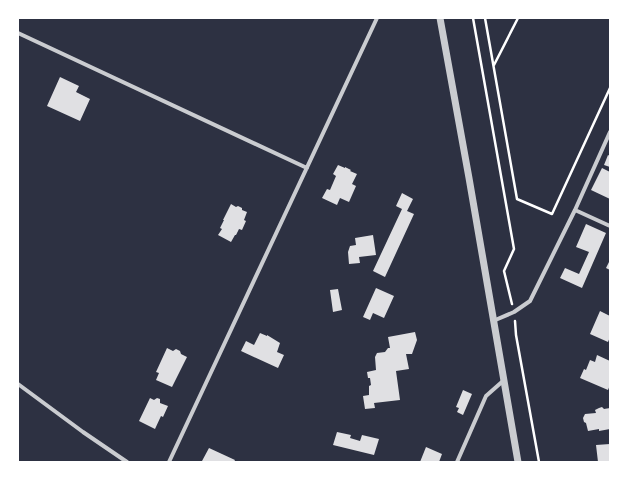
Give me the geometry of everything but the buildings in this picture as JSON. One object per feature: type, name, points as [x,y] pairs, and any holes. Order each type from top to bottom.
[{"type":"street","points":[[169,462],[377,18]]},
{"type":"street","points":[[440,18],[518,462]]},
{"type":"street","points":[[18,33],[307,168]]},
{"type":"street","points":[[493,321],[514,312],[530,301],[575,210],[610,132]]},
{"type":"street","points":[[575,210],[610,226]]},
{"type":"street","points":[[457,462],[486,396],[503,381]]},
{"type":"street","points":[[18,384],[82,432],[128,462]]},
{"type":"path","points":[[473,18],[514,249],[504,271],[514,312],[516,335],[539,462]]},
{"type":"path","points":[[485,18],[517,199],[552,214],[610,88]]},
{"type":"path","points":[[494,66],[518,18]]}]
